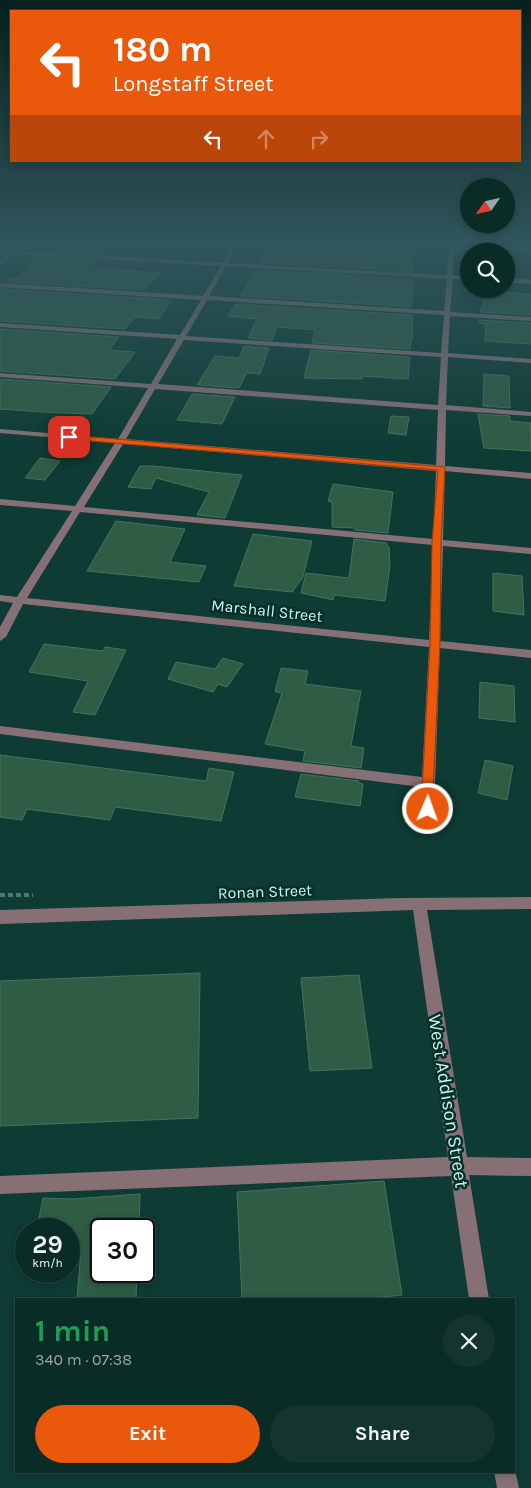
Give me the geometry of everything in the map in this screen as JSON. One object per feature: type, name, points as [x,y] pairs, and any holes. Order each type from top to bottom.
[{"type":"street","points":[[0,637],[20,600],[121,441],[195,312]]},
{"type":"street","points":[[426,312],[531,319]]},
{"type":"street","points":[[428,809],[437,542],[442,468],[442,408],[448,314]]},
{"type":"street","points":[[0,325],[531,361]]},
{"type":"street","points":[[0,375],[531,414]]},
{"type":"street","points":[[0,431],[531,476]]},
{"type":"street","points":[[0,502],[531,551]]},
{"type":"street","name":"Marshall Street","points":[[0,598],[531,654]]},
{"type":"street","points":[[0,730],[428,783]]},
{"type":"street","name":"Ronan Street","points":[[0,917],[419,904],[531,903]]},
{"type":"street","name":"West Addison Street","points":[[419,904],[479,1298]]},
{"type":"street","points":[[0,1185],[459,1166],[531,1168]]},
{"type":"street","points":[[505,1473],[508,1488]]},
{"type":"building","points":[[0,312],[163,312],[158,319],[135,317],[125,329],[0,321]]},
{"type":"building","points":[[230,312],[371,312],[412,315],[413,338],[411,338],[410,349],[312,343],[315,330],[277,327],[272,340],[248,338],[257,319],[228,316]]},
{"type":"building","points":[[487,312],[531,312],[531,315]]},
{"type":"building","points":[[479,320],[531,323],[531,344],[485,341],[486,324],[479,323]]},
{"type":"building","points":[[0,329],[119,337],[109,350],[135,352],[115,379],[0,371]]},
{"type":"building","points":[[244,346],[269,348],[260,374],[247,373],[239,388],[197,385],[215,356],[239,358]]},
{"type":"building","points":[[311,350],[410,357],[408,379],[363,376],[362,379],[304,378]]},
{"type":"building","points":[[484,374],[509,376],[510,408],[483,406]]},
{"type":"building","points":[[0,379],[111,387],[92,414],[0,409]]},
{"type":"building","points":[[192,394],[235,397],[222,424],[177,420]]},
{"type":"building","points":[[478,414],[510,416],[510,421],[531,423],[531,451],[484,448]]},
{"type":"building","points":[[391,416],[409,417],[406,435],[388,433]]},
{"type":"building","points":[[40,458],[60,461],[45,480],[25,478]]},
{"type":"building","points":[[140,466],[242,475],[225,518],[197,515],[209,492],[156,478],[151,489],[128,487]]},
{"type":"building","points":[[333,484],[393,492],[388,533],[332,527],[332,502],[328,501]]},
{"type":"building","points":[[116,521],[185,529],[170,562],[206,566],[199,582],[87,571]]},
{"type":"building","points":[[253,534],[312,541],[303,577],[292,592],[234,586]]},
{"type":"building","points":[[354,539],[387,543],[389,547],[390,566],[385,601],[334,595],[333,600],[301,593],[306,573],[349,578]]},
{"type":"building","points":[[493,573],[522,576],[524,615],[493,611]]},
{"type":"building","points":[[44,644],[103,651],[105,647],[126,650],[95,715],[73,712],[88,681],[29,672]]},
{"type":"building","points":[[223,658],[243,664],[227,687],[218,684],[213,692],[168,679],[176,662],[215,669]]},
{"type":"building","points":[[281,668],[308,671],[305,684],[361,691],[351,746],[364,748],[361,768],[303,761],[305,751],[265,744],[282,693],[275,692]]},
{"type":"building","points":[[480,682],[514,686],[515,722],[479,718]]},
{"type":"building","points":[[0,755],[206,781],[209,768],[234,772],[221,821],[115,807],[110,820],[27,809],[22,820],[0,817]]},
{"type":"building","points":[[485,760],[513,766],[507,800],[478,793]]},
{"type":"building","points":[[301,774],[359,781],[358,783],[363,784],[360,806],[295,797]]},
{"type":"building","points":[[200,973],[198,1118],[0,1126],[0,981]]},
{"type":"building","points":[[359,975],[372,1068],[310,1071],[301,978]]},
{"type":"building","points":[[384,1181],[402,1295],[372,1298],[242,1298],[237,1192]]},
{"type":"building","points":[[140,1194],[139,1218],[90,1218],[90,1283],[137,1283],[136,1298],[77,1298],[78,1283],[80,1283],[80,1218],[39,1218],[43,1198],[73,1199]]},
{"type":"route","points":[[69,437],[442,468],[437,542],[428,809]]}]
